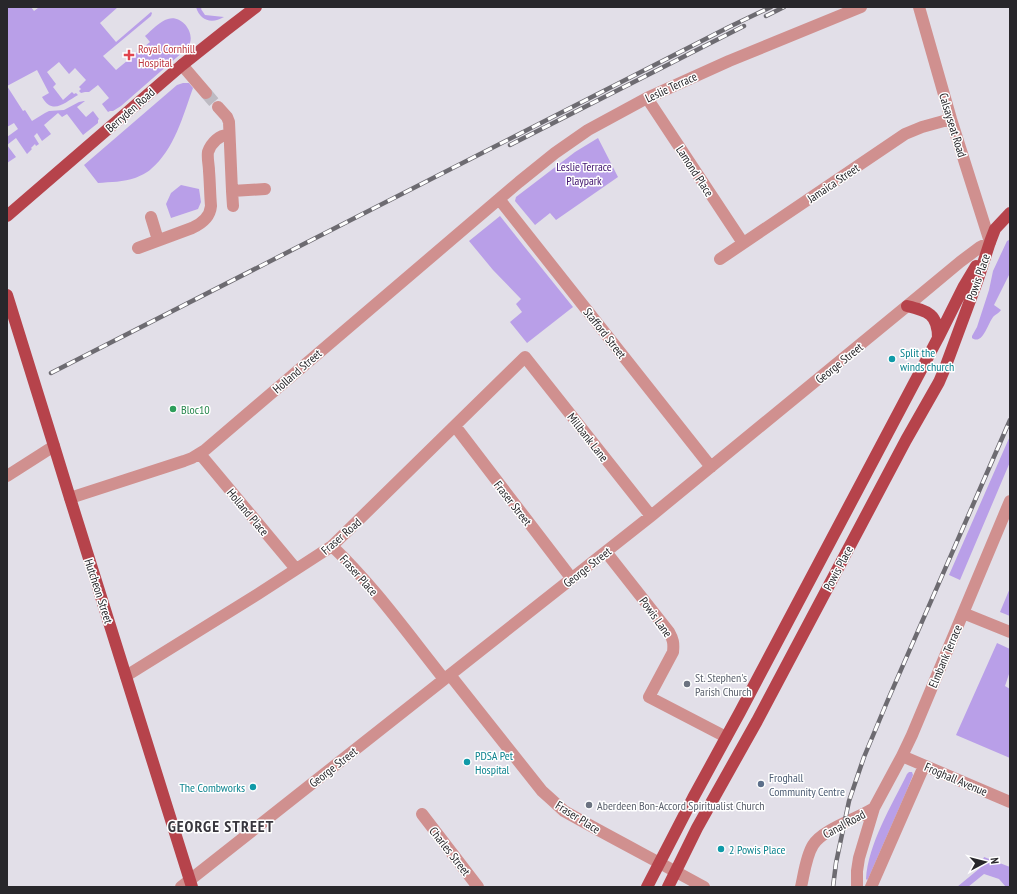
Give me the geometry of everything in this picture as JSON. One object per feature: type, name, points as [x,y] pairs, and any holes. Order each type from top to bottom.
[{"type":"main road","name":"Berryden Road","points":[[7,216],[182,65],[222,32],[256,7]]},
{"type":"main road","points":[[990,242],[995,229],[1010,213]]},
{"type":"main road","name":"Powis Place","points":[[647,887],[938,338],[964,286],[990,242]]},
{"type":"main road","name":"Powis Place","points":[[668,887],[697,828],[757,721],[906,440],[939,382],[990,242]]},
{"type":"main road","name":"Hutcheon Street","points":[[7,295],[126,676],[188,885]]},
{"type":"main road","points":[[907,306],[922,309],[935,319],[938,328],[938,338]]},
{"type":"street","name":"Leslie Terrace","points":[[499,199],[538,167],[588,130],[647,98],[730,61],[861,7]]},
{"type":"street","name":"Calsayseat Road","points":[[919,7],[951,119],[990,242]]},
{"type":"street","points":[[182,65],[206,93]]},
{"type":"street","name":"Lamond Place","points":[[647,98],[742,243]]},
{"type":"street","points":[[218,107],[227,117],[228,122],[233,206]]},
{"type":"street","name":"Jamaica Street","points":[[720,259],[905,134],[922,127],[951,119]]},
{"type":"street","points":[[138,248],[198,226],[207,217],[211,210],[208,158],[209,150],[212,144],[219,138],[229,135]]},
{"type":"street","points":[[232,191],[265,189]]},
{"type":"street","name":"Holland Street","points":[[70,498],[184,461],[200,454],[499,199]]},
{"type":"street","name":"Stafford Street","points":[[499,199],[711,467]]},
{"type":"street","points":[[151,217],[158,240]]},
{"type":"street","name":"George Street","points":[[188,885],[447,677],[651,516],[960,262],[980,247],[990,242]]},
{"type":"street","name":"Fraser Road","points":[[126,676],[332,546],[525,357]]},
{"type":"street","name":"Millbank Lane","points":[[525,357],[651,516]]},
{"type":"street","name":"Fraser Street","points":[[455,426],[572,579]]},
{"type":"street","points":[[7,476],[54,446]]},
{"type":"street","name":"Holland Place","points":[[200,454],[296,569]]},
{"type":"street","name":"Elmbank Terrace","points":[[858,887],[857,871],[859,858],[874,808],[902,756],[1010,501]]},
{"type":"street","name":"Fraser Place","points":[[332,546],[351,565],[384,603],[542,791],[558,806],[564,811],[614,839],[704,887]]},
{"type":"street","name":"Powis Lane","points":[[606,552],[673,639],[673,652],[649,697],[726,737]]},
{"type":"street","points":[[963,613],[1010,632]]},
{"type":"street","name":"Froghall Avenue","points":[[902,756],[1010,802]]},
{"type":"street","points":[[871,887],[924,766]]},
{"type":"street","name":"Canal Road","points":[[801,887],[806,865],[813,846],[817,840],[828,831],[874,808]]},
{"type":"street","name":"Charles Street","points":[[422,814],[478,887]]},
{"type":"green space","points":[[7,7],[31,7],[34,11],[38,7],[118,7],[100,23],[116,42],[151,12],[151,16],[103,56],[116,70],[150,42],[145,36],[165,20],[173,18],[182,22],[188,29],[191,38],[186,49],[121,106],[108,112],[102,104],[109,98],[98,85],[89,92],[81,93],[79,91],[81,89],[79,87],[86,80],[75,68],[69,74],[59,62],[47,72],[56,84],[53,87],[63,100],[72,92],[78,95],[64,104],[55,107],[46,103],[42,97],[49,93],[37,70],[7,86]]},
{"type":"green space","points":[[196,7],[202,7],[201,9],[205,15],[224,17],[211,21],[207,20],[200,15]]},
{"type":"green space","points":[[189,83],[193,88],[177,132],[166,152],[159,161],[148,172],[135,178],[122,181],[98,183],[84,165],[177,85]]},
{"type":"green space","points":[[7,86],[23,111],[25,110],[32,121],[49,111],[64,110],[79,102],[85,101],[77,107],[86,117],[93,111],[99,119],[98,123],[83,135],[67,114],[62,117],[58,113],[44,125],[51,134],[42,141],[37,133],[34,136],[39,144],[36,146],[35,144],[27,154],[16,138],[7,145],[7,137],[18,129],[14,123],[7,127]]},
{"type":"green space","name":"Leslie Terrace Playpark","points":[[598,138],[618,177],[556,220],[550,213],[535,225],[515,201],[516,197],[575,152]]},
{"type":"green space","points":[[7,145],[16,157],[7,163]]},
{"type":"green space","points":[[181,185],[199,189],[201,202],[198,209],[171,218],[166,204],[171,193]]},
{"type":"green space","points":[[500,216],[573,307],[527,343],[510,322],[522,312],[516,304],[521,299],[493,270],[469,241]]},
{"type":"green space","points":[[1009,240],[1010,273],[994,305],[1001,310],[994,316],[982,336],[976,340],[972,338],[972,336],[977,327],[989,290],[993,271],[1007,241]]},
{"type":"green space","points":[[1010,436],[1010,462],[960,580],[949,575]]},
{"type":"green space","points":[[1010,588],[1010,616],[1000,612]]},
{"type":"green space","points":[[997,643],[1010,649],[1010,671],[1005,686],[1010,689],[1010,758],[956,735]]},
{"type":"green space","points":[[909,772],[912,772],[913,775],[867,880],[871,852],[876,839]]},
{"type":"green space","points":[[984,857],[1010,867],[1010,887],[1006,887],[999,879],[984,874],[968,887],[957,887],[980,868]]},
{"type":"tunnel","points":[[206,93],[218,107]]},
{"type":"railway","points":[[51,373],[729,27],[771,7]]},
{"type":"railway","points":[[766,16],[784,7]]},
{"type":"railway","points":[[510,145],[744,26]]},
{"type":"railway","points":[[833,887],[836,863],[849,801],[864,757],[1010,420]]},
{"type":"place","name":"Royal Cornhill Hospital","points":[[129,55]]},
{"type":"place","name":"Split the winds church","points":[[892,359]]},
{"type":"place","name":"Bloc10","points":[[173,409]]},
{"type":"place","name":"St. Stephen's Parish Church","points":[[687,684]]},
{"type":"place","name":"PDSA Pet Hospital","points":[[467,762]]},
{"type":"place","name":"Froghall Community Centre","points":[[761,784]]},
{"type":"place","name":"The Combworks","points":[[253,787]]},
{"type":"place","name":"Aberdeen Bon-Accord Spiritualist Church","points":[[589,805]]},
{"type":"place","name":"2 Powis Place","points":[[721,849]]},
{"type":"district","name":"GEORGE STREET","points":[[221,826]]}]
